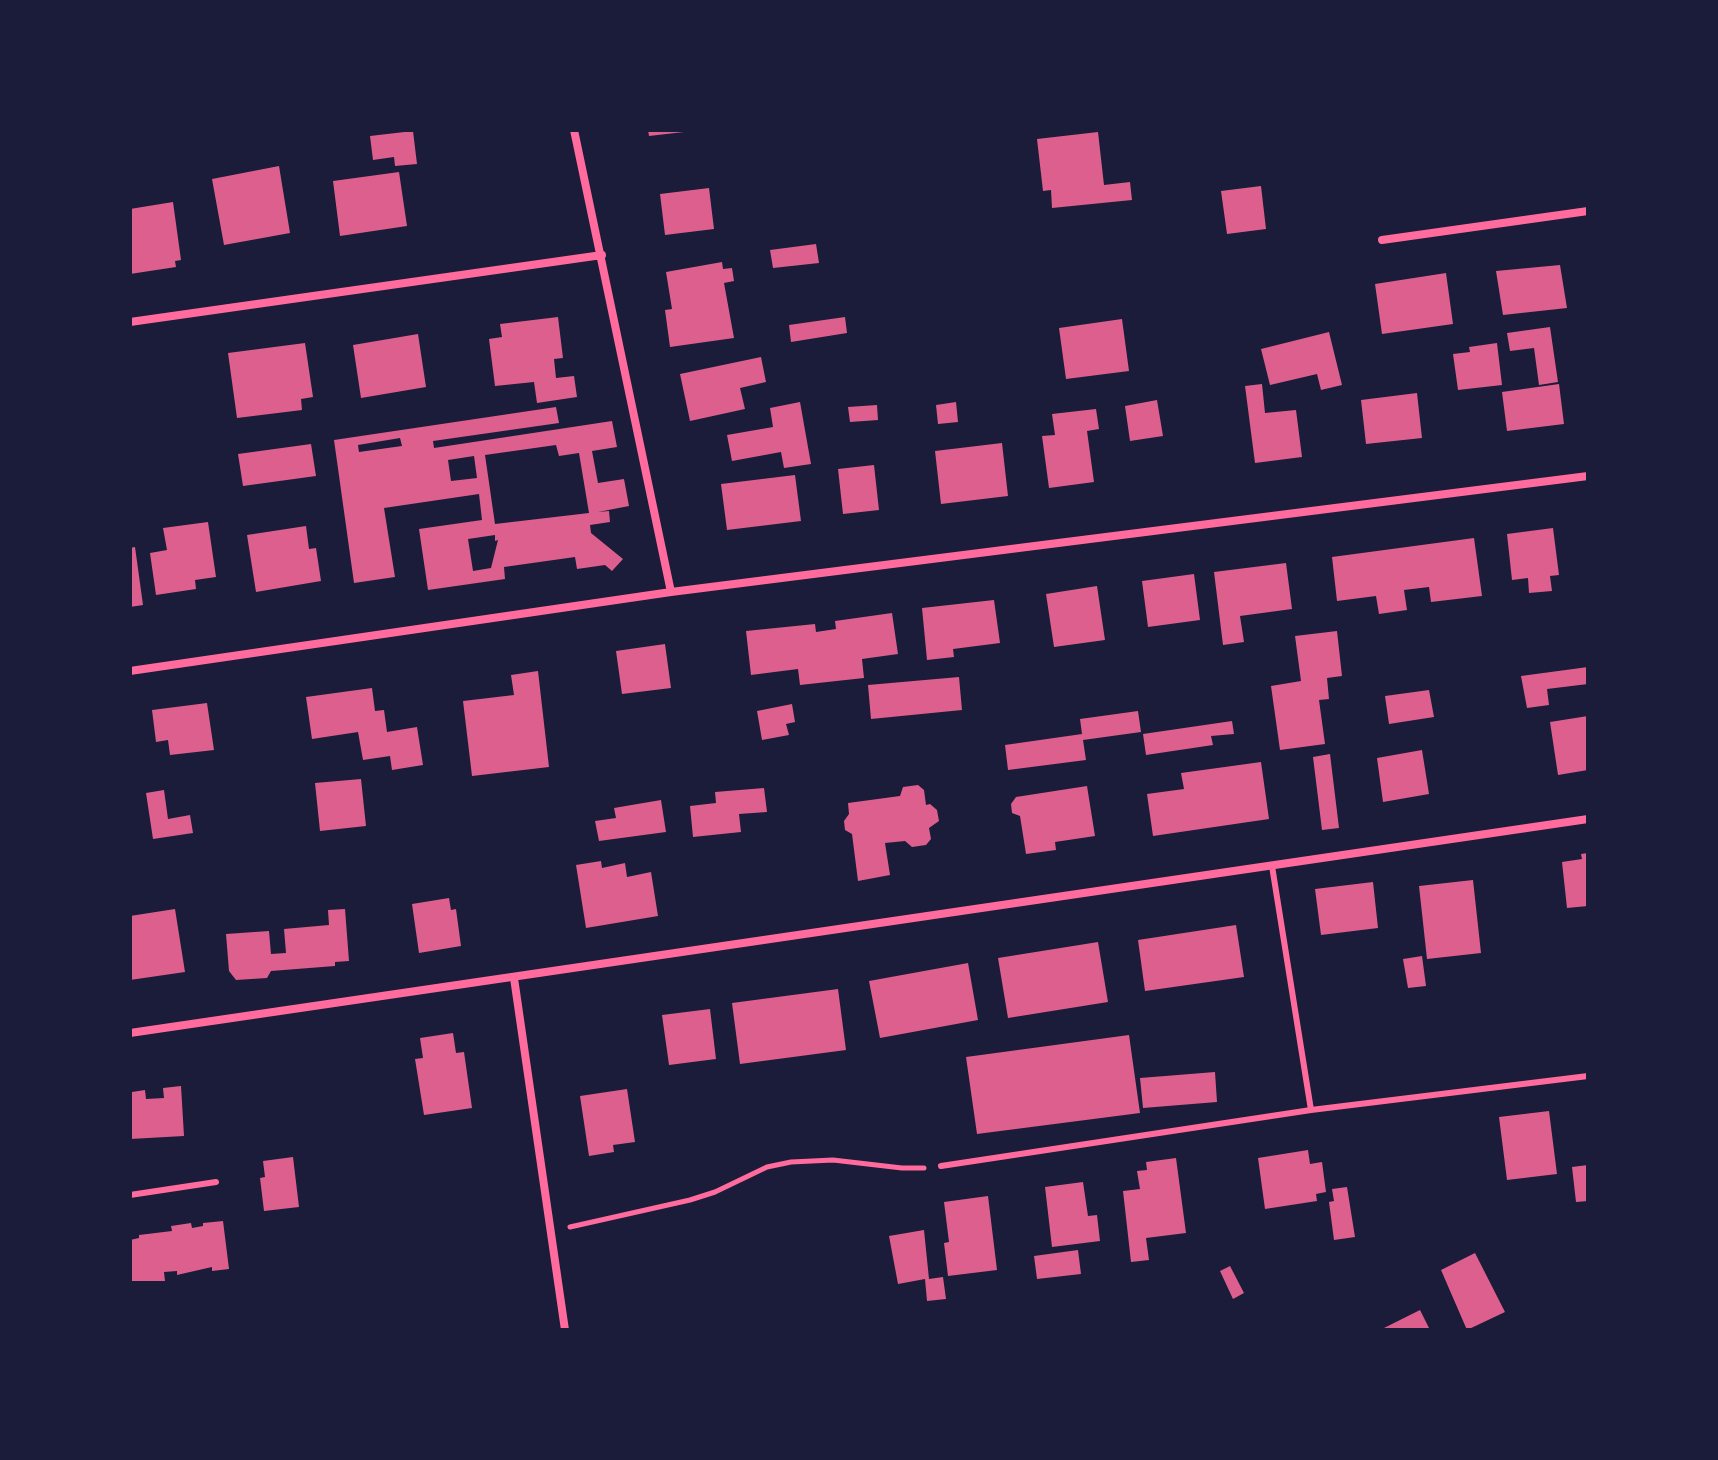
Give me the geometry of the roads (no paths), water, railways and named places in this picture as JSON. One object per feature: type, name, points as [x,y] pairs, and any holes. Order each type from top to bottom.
[{"type":"street","points":[[574,130],[671,592]]},
{"type":"street","points":[[1382,240],[1588,211]]},
{"type":"street","points":[[130,322],[602,255]]},
{"type":"street","points":[[130,671],[671,592],[1588,476]]},
{"type":"street","points":[[130,1033],[1588,819]]},
{"type":"street","points":[[514,978],[565,1330]]},
{"type":"lane","points":[[1272,866],[1311,1110]]},
{"type":"lane","points":[[941,1166],[1311,1110],[1588,1076]]},
{"type":"lane","points":[[130,1195],[216,1182]]}]
